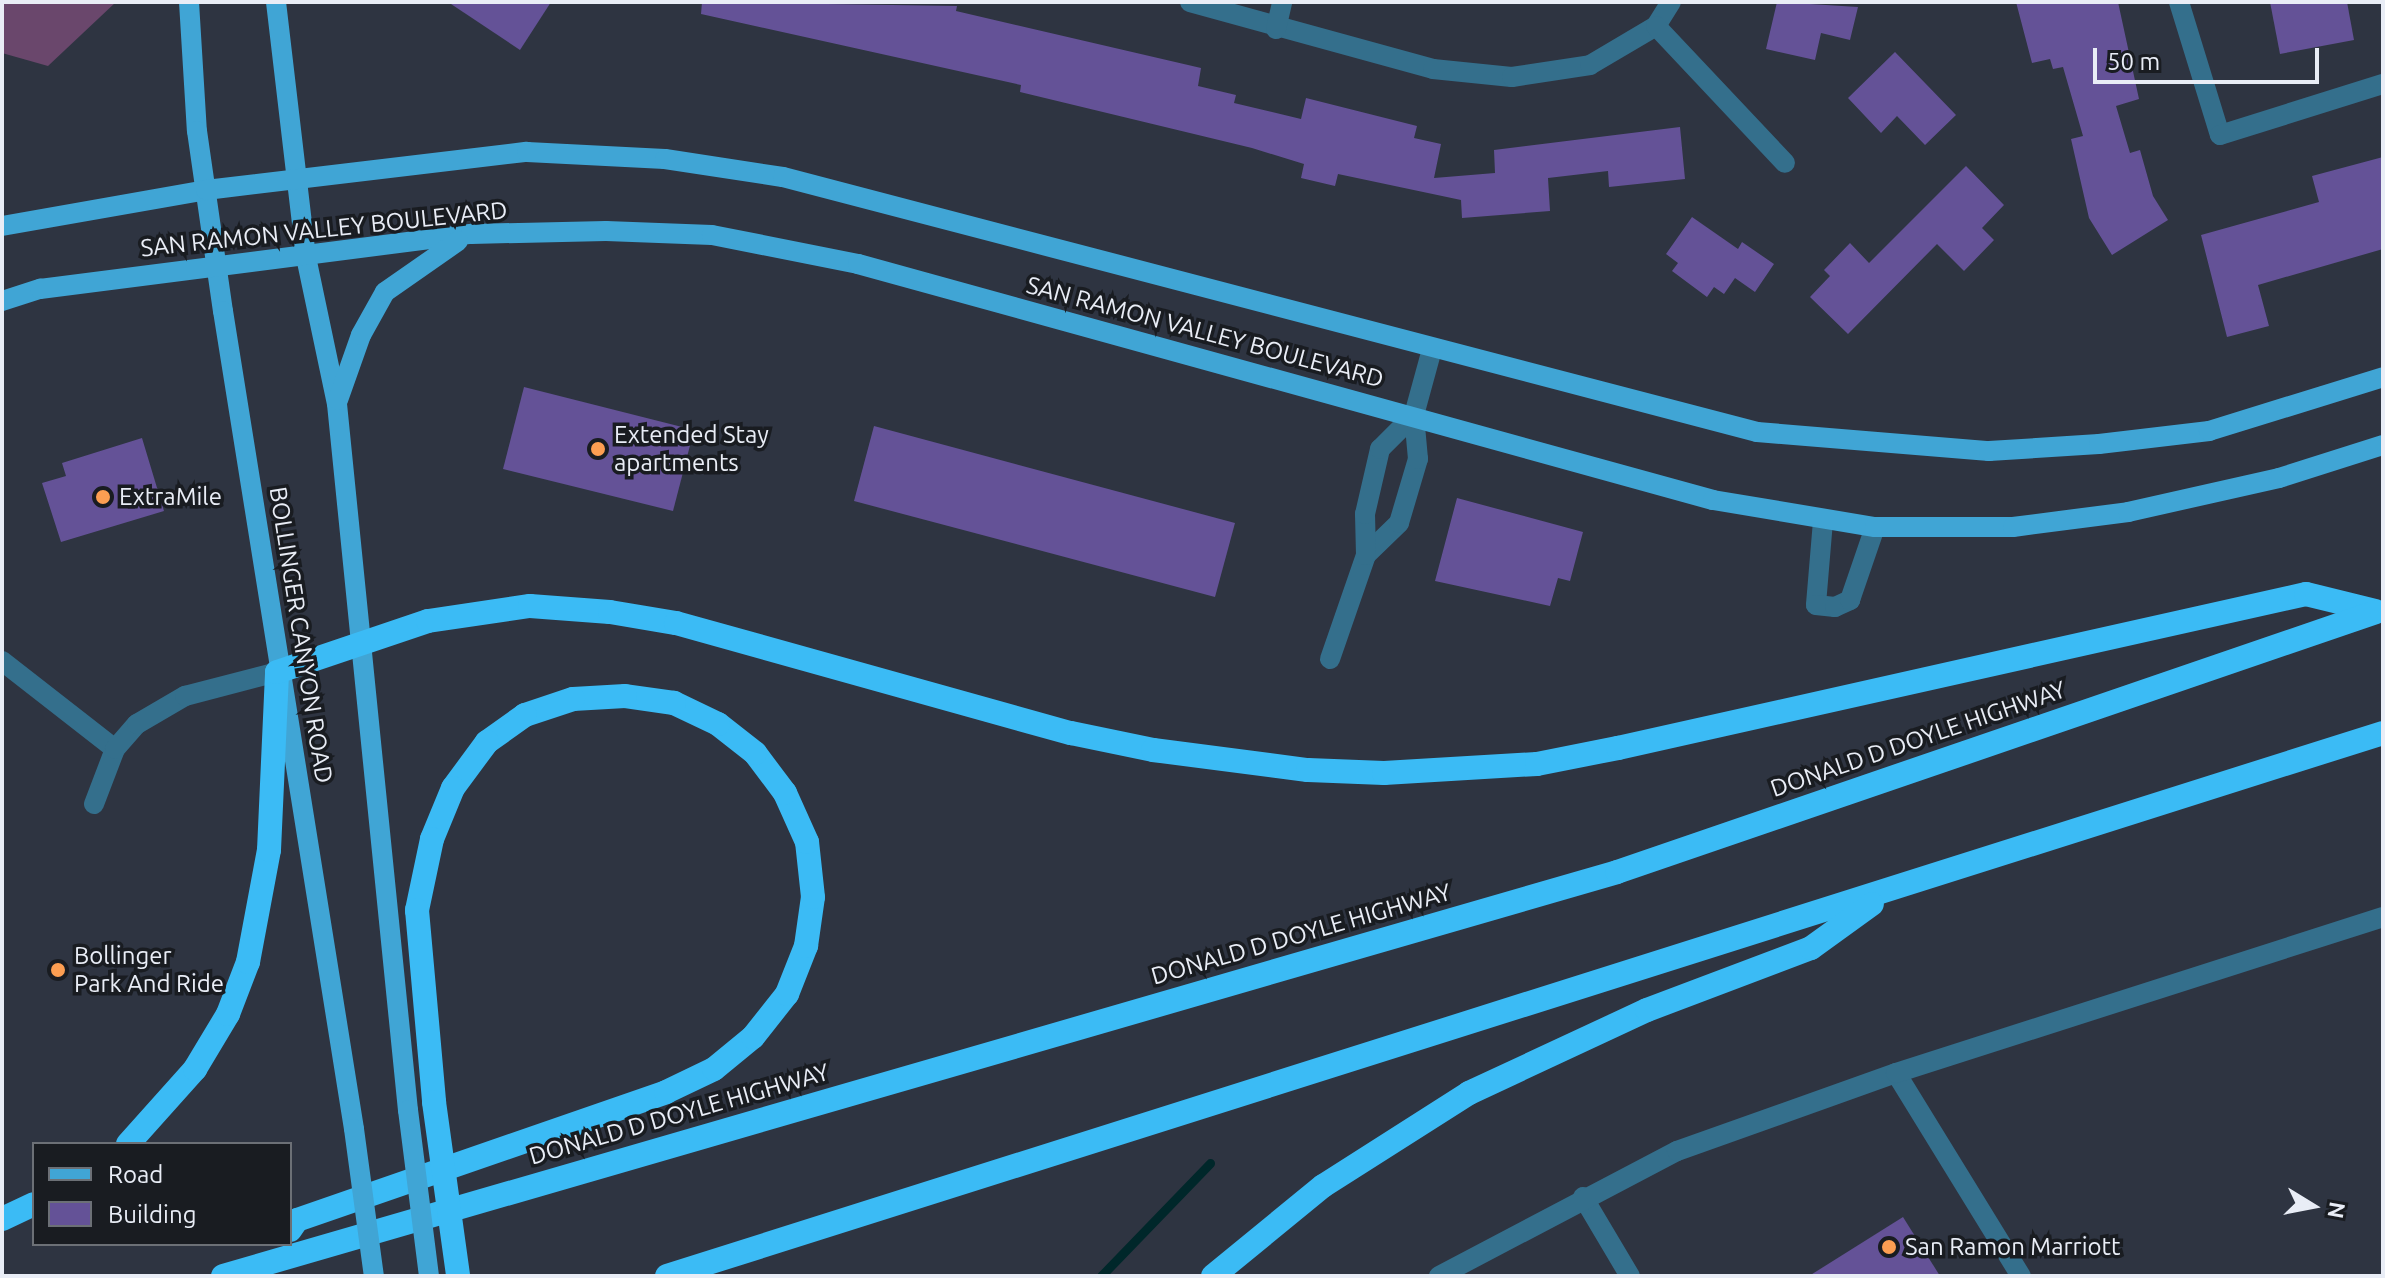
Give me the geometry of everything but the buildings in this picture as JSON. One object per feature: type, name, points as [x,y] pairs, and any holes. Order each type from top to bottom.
[{"type":"highway","points":[[130,1142],[195,1069],[228,1014],[248,962],[269,850],[277,672],[359,641],[428,621],[530,606],[610,612],[676,623],[1071,733],[1153,750],[1308,770],[1457,772],[1618,748],[2306,594],[2380,610]]},
{"type":"highway","name":"DONALD D DOYLE HIGHWAY","points":[[223,1276],[276,1253],[1617,872],[2380,610]]},
{"type":"highway","points":[[292,1227],[297,1220],[443,1169],[666,1092],[714,1069],[753,1037],[787,994],[806,946],[813,897],[807,842],[785,793],[755,753],[718,724],[674,703],[625,696],[573,699],[525,715],[487,742],[453,788],[442,813],[417,910],[434,1102],[443,1169],[458,1276]]},
{"type":"highway","points":[[667,1276],[2383,733]]},
{"type":"highway","points":[[1213,1276],[1323,1186],[1469,1093],[1647,1010],[1811,948],[1890,891]]},
{"type":"highway","points":[[2,1219],[32,1205]]},
{"type":"main road","name":"BOLLINGER CANYON ROAD","points":[[189,2],[216,266],[277,672],[354,1129],[374,1276]]},
{"type":"main road","name":"BOLLINGER CANYON ROAD","points":[[276,2],[306,257],[337,404],[408,1110],[429,1276]]},
{"type":"main road","name":"SAN RAMON VALLEY BOULEVARD","points":[[2,226],[206,190],[527,152],[665,159],[783,177],[1757,432],[1989,451],[2209,431],[2383,377]]},
{"type":"main road","name":"SAN RAMON VALLEY BOULEVARD","points":[[2,301],[40,289],[471,234],[606,231],[712,235],[858,264],[1713,500],[1823,521],[1875,527],[2013,527],[2128,512],[2279,478],[2383,445]]},
{"type":"main road","points":[[337,404],[361,335],[385,292],[428,258],[471,234]]},
{"type":"street","points":[[1190,2],[1276,29],[1433,69],[1512,77],[1590,65],[1656,26],[1671,2]]},
{"type":"street","points":[[1276,29],[1282,2]]},
{"type":"street","points":[[2179,2],[2220,135],[2383,84]]},
{"type":"street","points":[[1656,26],[1785,163]]},
{"type":"street","points":[[1366,555],[1399,523],[1418,459],[1414,415],[1432,349]]},
{"type":"street","points":[[1330,659],[1366,555],[1365,514],[1380,449],[1414,415]]},
{"type":"street","points":[[1823,521],[1816,605],[1835,607],[1850,600],[1875,527]]},
{"type":"street","points":[[2,661],[115,749]]},
{"type":"street","points":[[94,804],[115,749],[137,724],[185,696],[277,672]]},
{"type":"street","points":[[1439,1276],[1583,1197],[1677,1151],[1896,1073],[2383,917]]},
{"type":"street","points":[[1896,1073],[2021,1276]]},
{"type":"street","points":[[1583,1197],[1630,1276]]},
{"type":"shaded area","points":[[2,2],[116,2],[48,66],[2,53]]},
{"type":"waterway","points":[[1101,1276],[1210,1163]]},
{"type":"place","name":"Extended Stay apartments","points":[[598,449]]},
{"type":"place","name":"ExtraMile","points":[[103,497]]},
{"type":"place","name":"Bollinger Park And Ride","points":[[58,970]]},
{"type":"place","name":"San Ramon Marriott","points":[[1889,1247]]}]
